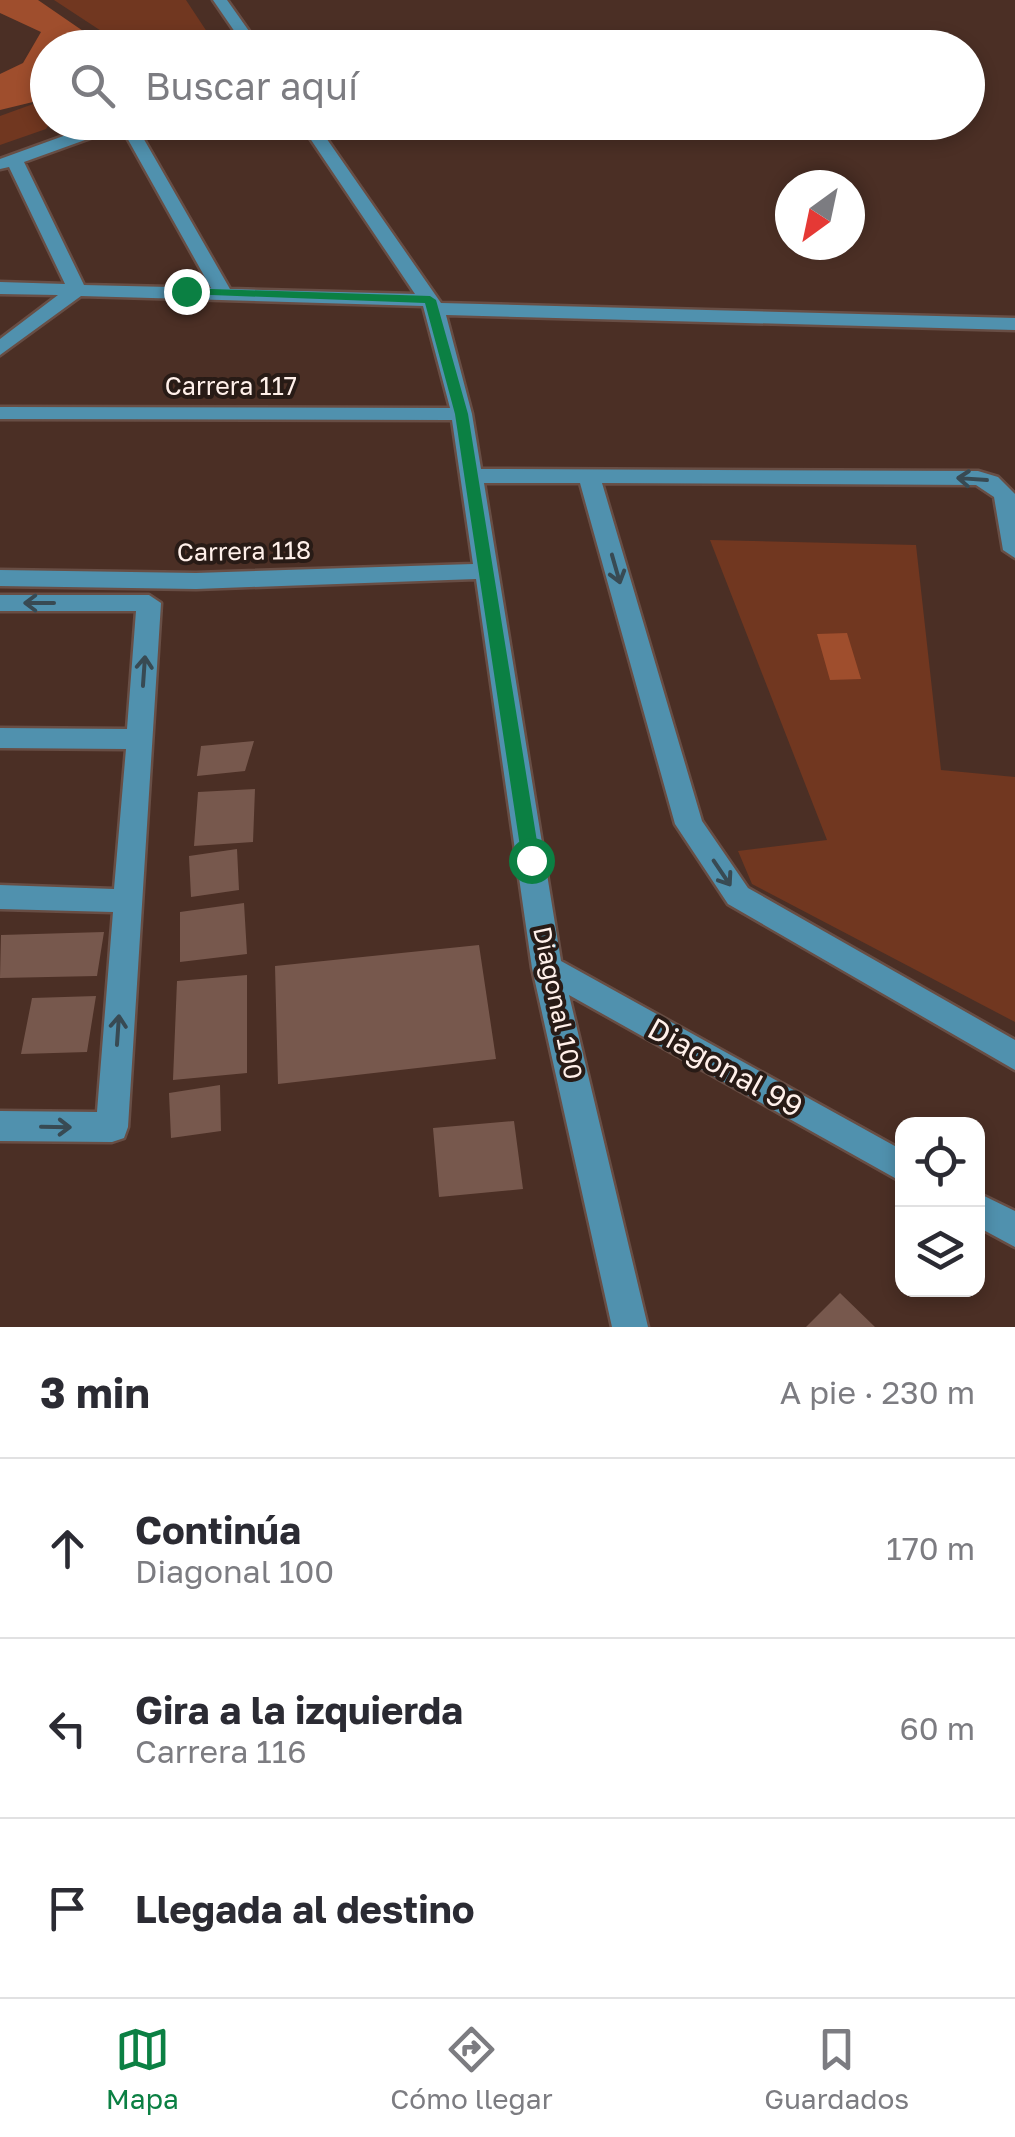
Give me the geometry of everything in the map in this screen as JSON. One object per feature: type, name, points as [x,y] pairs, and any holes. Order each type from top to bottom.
[{"type":"street","points":[[220,0],[241,30]]},
{"type":"street","points":[[69,140],[7,161],[77,290]]},
{"type":"street","points":[[133,140],[222,291]]},
{"type":"street","name":"Diagonal 100","points":[[318,140],[432,304],[462,414],[547,968],[630,1327]]},
{"type":"street","points":[[0,288],[222,291],[432,304],[1015,324]]},
{"type":"street","points":[[0,349],[77,290]]},
{"type":"street","name":"Carrera 117","points":[[0,413],[462,414]]},
{"type":"street","points":[[589,475],[689,824],[738,896],[1015,1056]]},
{"type":"street","points":[[472,476],[978,478],[996,482],[1006,491],[1015,550]]},
{"type":"street","name":"Carrera 118","points":[[0,578],[196,581],[488,571]]},
{"type":"street","points":[[0,603],[149,602],[112,1127],[0,1126]]},
{"type":"street","points":[[0,738],[140,739]]},
{"type":"street","points":[[0,897],[128,901]]},
{"type":"street","name":"Diagonal 99","points":[[547,968],[895,1163]]},
{"type":"street","points":[[985,1213],[1015,1230]]},
{"type":"shaded area","points":[[0,0],[38,0],[82,30],[37,30],[0,13]]},
{"type":"shaded area","points":[[54,0],[186,0],[206,30],[100,30]]},
{"type":"shaded area","points":[[30,51],[30,103],[0,110],[0,74],[23,63]]},
{"type":"shaded area","points":[[30,105],[30,135],[0,145],[0,116]]},
{"type":"shaded area","points":[[710,540],[916,545],[941,770],[1015,777],[1015,1022],[752,884],[738,851],[827,840]]},
{"type":"shaded area","points":[[847,633],[861,679],[830,680],[817,634]]},
{"type":"building","points":[[254,741],[245,771],[197,776],[201,746]]},
{"type":"building","points":[[255,789],[253,842],[194,846],[198,792]]},
{"type":"building","points":[[237,849],[239,890],[191,897],[189,856]]},
{"type":"building","points":[[244,903],[247,954],[180,962],[180,912]]},
{"type":"building","points":[[104,932],[97,976],[0,978],[1,935]]},
{"type":"building","points":[[479,945],[496,1059],[278,1084],[275,966]]},
{"type":"building","points":[[247,975],[247,1073],[173,1080],[177,981]]},
{"type":"building","points":[[96,996],[87,1052],[21,1054],[32,998]]},
{"type":"building","points":[[220,1085],[221,1131],[171,1138],[169,1093]]},
{"type":"building","points":[[514,1121],[523,1189],[439,1197],[433,1128]]},
{"type":"building","points":[[840,1293],[875,1327],[806,1327]]},
{"type":"route","points":[[186,291],[430,300],[462,414],[531,860]]}]
